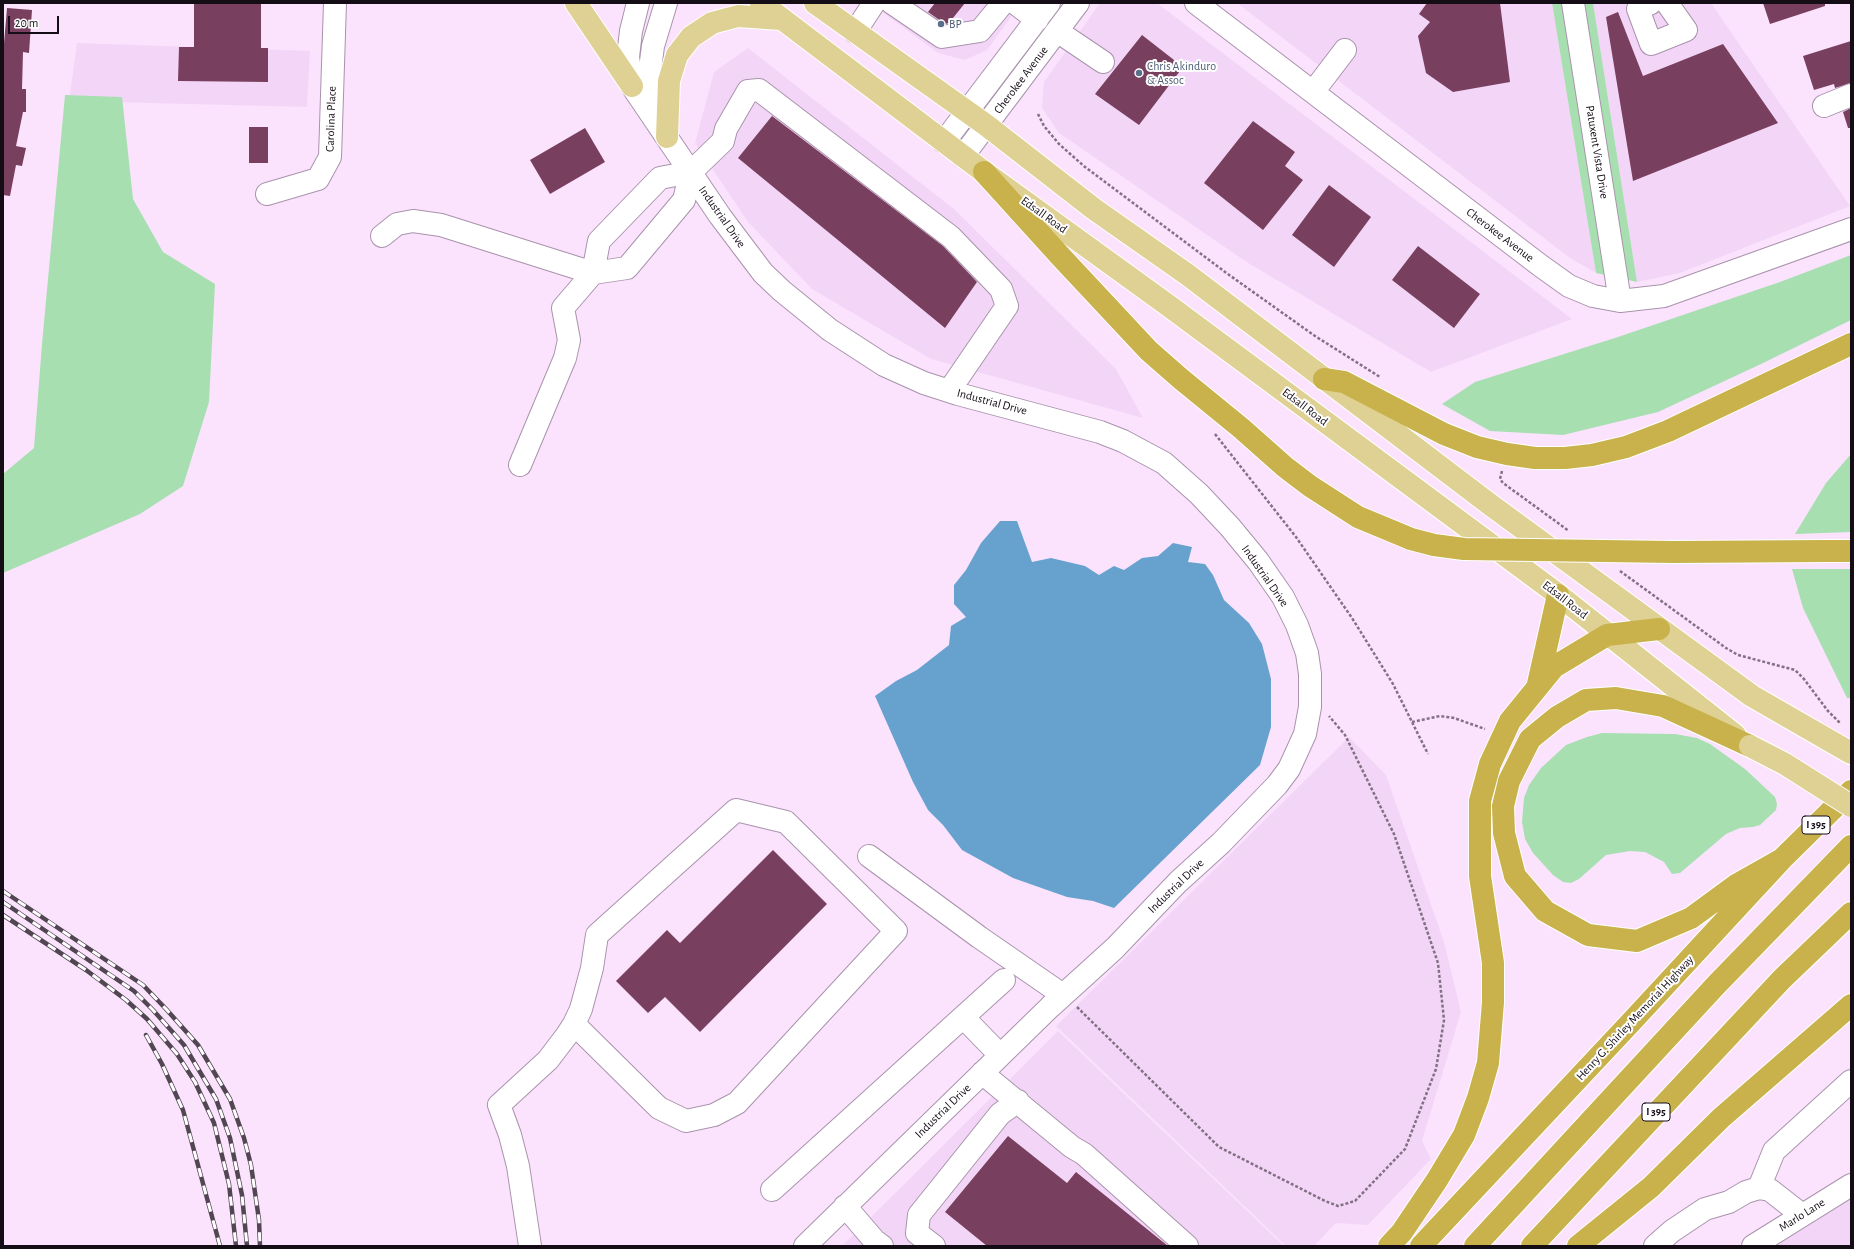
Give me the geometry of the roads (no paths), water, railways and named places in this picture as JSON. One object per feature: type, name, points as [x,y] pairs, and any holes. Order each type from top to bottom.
[{"type":"highway","points":[[984,172],[1149,351],[1285,467],[1310,486],[1358,517],[1411,539],[1434,545],[1464,549],[1673,552],[1851,551]]},
{"type":"highway","points":[[1324,379],[1344,382],[1444,434],[1477,447],[1507,454],[1535,458],[1565,458],[1592,455],[1626,447],[1668,431],[1851,344]]},
{"type":"highway","points":[[1538,685],[1558,595]]},
{"type":"highway","points":[[1389,1246],[1402,1232],[1437,1180],[1464,1135],[1478,1098],[1488,1063],[1493,1015],[1492,962],[1480,876],[1480,801],[1490,764],[1510,721],[1554,667],[1607,635],[1659,629]]},
{"type":"highway","points":[[1750,746],[1663,706],[1616,698],[1586,700],[1557,717],[1530,739],[1509,781],[1503,806],[1504,833],[1515,876],[1545,911],[1588,935],[1638,941],[1692,918],[1736,885],[1782,859]]},
{"type":"highway","name":"Henry G. Shirley Memorial Highway","points":[[1421,1246],[1628,1026],[1782,859],[1851,791]]},
{"type":"highway","points":[[1475,1246],[1717,984],[1851,846]]},
{"type":"highway","name":"I 395","points":[[1532,1246],[1782,980],[1851,913]]},
{"type":"highway","points":[[1578,1246],[1651,1187],[1721,1118],[1851,1005]]},
{"type":"main road","points":[[576,3],[632,86]]},
{"type":"main road","name":"Edsall Road","points":[[760,3],[984,172],[1169,306],[1558,595],[1750,746],[1785,764],[1851,806]]},
{"type":"main road","points":[[815,3],[968,112],[1094,209],[1188,275],[1492,506],[1659,629],[1752,696],[1851,753]]},
{"type":"main road","points":[[667,137],[669,81],[677,54],[691,37],[712,23],[738,16],[781,19]]},
{"type":"street","name":"Carolina Place","points":[[267,194],[318,179],[330,157],[335,3]]},
{"type":"street","name":"Industrial Drive","points":[[638,3],[631,31],[628,57],[632,86],[748,255],[782,291],[830,330],[884,365],[949,391],[1100,432],[1124,441],[1164,463],[1199,494],[1230,527],[1258,561],[1283,597],[1297,625],[1307,653],[1310,674],[1311,696],[1308,723],[1298,751],[1278,785],[1221,843],[1178,882],[1115,948],[1000,1055],[805,1246]]},
{"type":"street","name":"Industrial Drive","points":[[666,3],[653,46],[650,69],[667,137]]},
{"type":"street","points":[[855,32],[874,3]]},
{"type":"street","points":[[892,3],[942,37],[980,31],[1003,3]]},
{"type":"street","points":[[1015,3],[1043,11]]},
{"type":"street","name":"Cherokee Avenue","points":[[1196,3],[1569,286],[1593,296],[1620,301],[1664,296],[1851,229]]},
{"type":"street","name":"Patuxent Vista Drive","points":[[1573,3],[1620,301]]},
{"type":"street","points":[[1651,3],[1638,9],[1651,44],[1686,30],[1667,3]]},
{"type":"street","name":"Cherokee Avenue","points":[[963,156],[1077,5]]},
{"type":"street","name":"Cherokee Avenue","points":[[944,142],[1043,11]]},
{"type":"street","points":[[1057,31],[1103,62]]},
{"type":"street","points":[[1313,92],[1345,50]]},
{"type":"street","points":[[382,236],[398,224],[413,220],[441,225],[593,273],[627,268],[684,200],[691,172],[723,141],[726,129],[748,91],[759,90],[951,237],[1001,289],[1007,306],[949,391]]},
{"type":"street","points":[[1824,106],[1851,95]]},
{"type":"street","points":[[520,465],[565,358],[568,340],[563,308],[593,273],[599,241],[660,178],[691,172]]},
{"type":"street","points":[[530,1246],[518,1166],[510,1135],[499,1105],[548,1060],[574,1024],[581,1009],[591,975],[597,935],[736,810],[786,822],[896,931],[737,1103],[714,1115],[686,1121],[659,1108],[574,1024]]},
{"type":"street","points":[[869,856],[979,937],[1064,995]]},
{"type":"street","points":[[772,1190],[1004,980]]},
{"type":"street","points":[[963,1017],[1000,1055]]},
{"type":"street","points":[[982,1073],[1018,1101],[1072,1147],[1084,1154],[1187,1246]]},
{"type":"street","points":[[1759,1188],[1774,1151],[1851,1081]]},
{"type":"street","points":[[934,1246],[917,1233],[919,1215],[1000,1114],[1018,1101]]},
{"type":"street","name":"Marlo Lane","points":[[1753,1246],[1851,1185]]},
{"type":"street","points":[[1655,1246],[1672,1231],[1705,1209],[1729,1202],[1746,1192],[1759,1188],[1770,1190],[1802,1215]]},
{"type":"street","points":[[845,1206],[882,1246]]},
{"type":"water","points":[[1000,521],[1017,521],[1032,562],[1051,558],[1085,566],[1099,575],[1114,566],[1124,570],[1142,558],[1158,556],[1173,543],[1192,547],[1188,562],[1205,564],[1213,575],[1224,600],[1249,623],[1262,644],[1271,679],[1271,727],[1260,765],[1114,908],[1093,901],[1067,897],[1013,878],[962,850],[943,825],[928,810],[913,782],[875,696],[896,681],[917,670],[949,645],[951,626],[966,617],[954,604],[954,585],[966,570],[981,543]]},
{"type":"railway","points":[[3,891],[143,985],[198,1045],[230,1099],[244,1138],[251,1165],[259,1220],[260,1246]]},
{"type":"railway","points":[[3,902],[134,991],[184,1045],[216,1099],[230,1138],[242,1195],[247,1246]]},
{"type":"railway","points":[[3,915],[86,970],[126,1000],[147,1019],[177,1054],[195,1082],[214,1123],[229,1184],[236,1246]]},
{"type":"railway","points":[[146,1035],[162,1064],[183,1110],[220,1246]]},
{"type":"place","name":"BP","points":[[941,24]]},
{"type":"place","name":"Chris Akinduro & Assoc","points":[[1139,73]]}]
